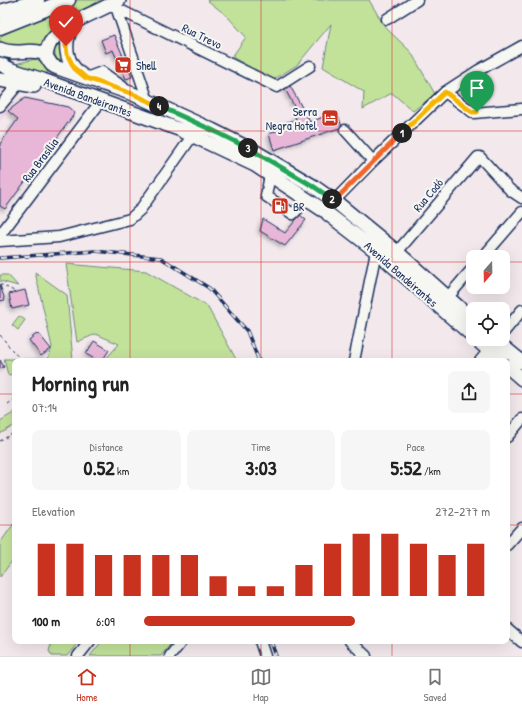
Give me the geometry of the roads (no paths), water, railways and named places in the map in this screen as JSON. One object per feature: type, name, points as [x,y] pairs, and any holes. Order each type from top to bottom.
[{"type":"highway","points":[[0,12],[37,0]]},
{"type":"highway","points":[[2,27],[68,0]]},
{"type":"main road","points":[[43,80],[48,78],[51,74],[48,46],[52,39],[73,24],[117,3]]},
{"type":"main road","points":[[73,24],[67,38],[67,54],[74,68],[86,78]]},
{"type":"main road","name":"Avenida Bandeirantes","points":[[0,49],[5,52],[41,53],[49,61],[86,78],[133,94],[254,151],[334,200],[466,314]]},
{"type":"main road","name":"Avenida Bandeirantes","points":[[0,64],[12,70],[181,130],[254,165],[308,200],[376,251],[466,330]]},
{"type":"main road","points":[[0,80],[20,82],[101,102],[114,88]]},
{"type":"main road","points":[[325,212],[323,202],[334,200]]},
{"type":"main road","points":[[497,346],[500,358]]},
{"type":"main road","points":[[503,346],[522,362]]},
{"type":"main road","points":[[510,369],[522,379]]},
{"type":"street","points":[[387,19],[417,0]]},
{"type":"street","points":[[117,3],[148,101]]},
{"type":"street","name":"Rua Trevo","points":[[117,3],[277,87],[310,66]]},
{"type":"street","points":[[334,200],[445,92],[478,70],[522,46]]},
{"type":"street","points":[[86,78],[102,72],[133,94]]},
{"type":"street","points":[[0,83],[20,82]]},
{"type":"street","points":[[0,106],[4,96],[20,82]]},
{"type":"street","points":[[445,92],[474,113],[522,109]]},
{"type":"street","name":"Rua Brasília","points":[[0,234],[101,102]]},
{"type":"street","points":[[345,130],[373,161]]},
{"type":"street","points":[[0,241],[59,237],[130,219],[140,210],[192,135]]},
{"type":"street","name":"Rua Codó","points":[[396,252],[476,158],[480,157],[510,190],[522,198]]},
{"type":"street","points":[[270,175],[266,196],[293,214],[308,200]]},
{"type":"street","points":[[489,250],[522,212]]},
{"type":"street","points":[[355,358],[376,251]]},
{"type":"street","points":[[448,297],[466,276]]},
{"type":"street","points":[[510,324],[522,310]]},
{"type":"street","points":[[482,358],[491,346]]},
{"type":"street","points":[[510,433],[522,419]]},
{"type":"street","points":[[510,542],[522,528]]},
{"type":"street","points":[[510,631],[521,640]]},
{"type":"street","points":[[78,656],[88,644]]},
{"type":"street","points":[[170,656],[180,644]]},
{"type":"street","points":[[261,644],[265,656]]},
{"type":"street","points":[[353,644],[366,656]]},
{"type":"railway","points":[[0,258],[95,251],[161,258],[209,288],[247,331],[258,358]]},
{"type":"railway","points":[[272,644],[276,656]]},
{"type":"place","name":"Shell","points":[[123,65]]},
{"type":"place","name":"Serra Negra Hotel","points":[[330,118]]},
{"type":"place","name":"BR","points":[[280,206]]}]
